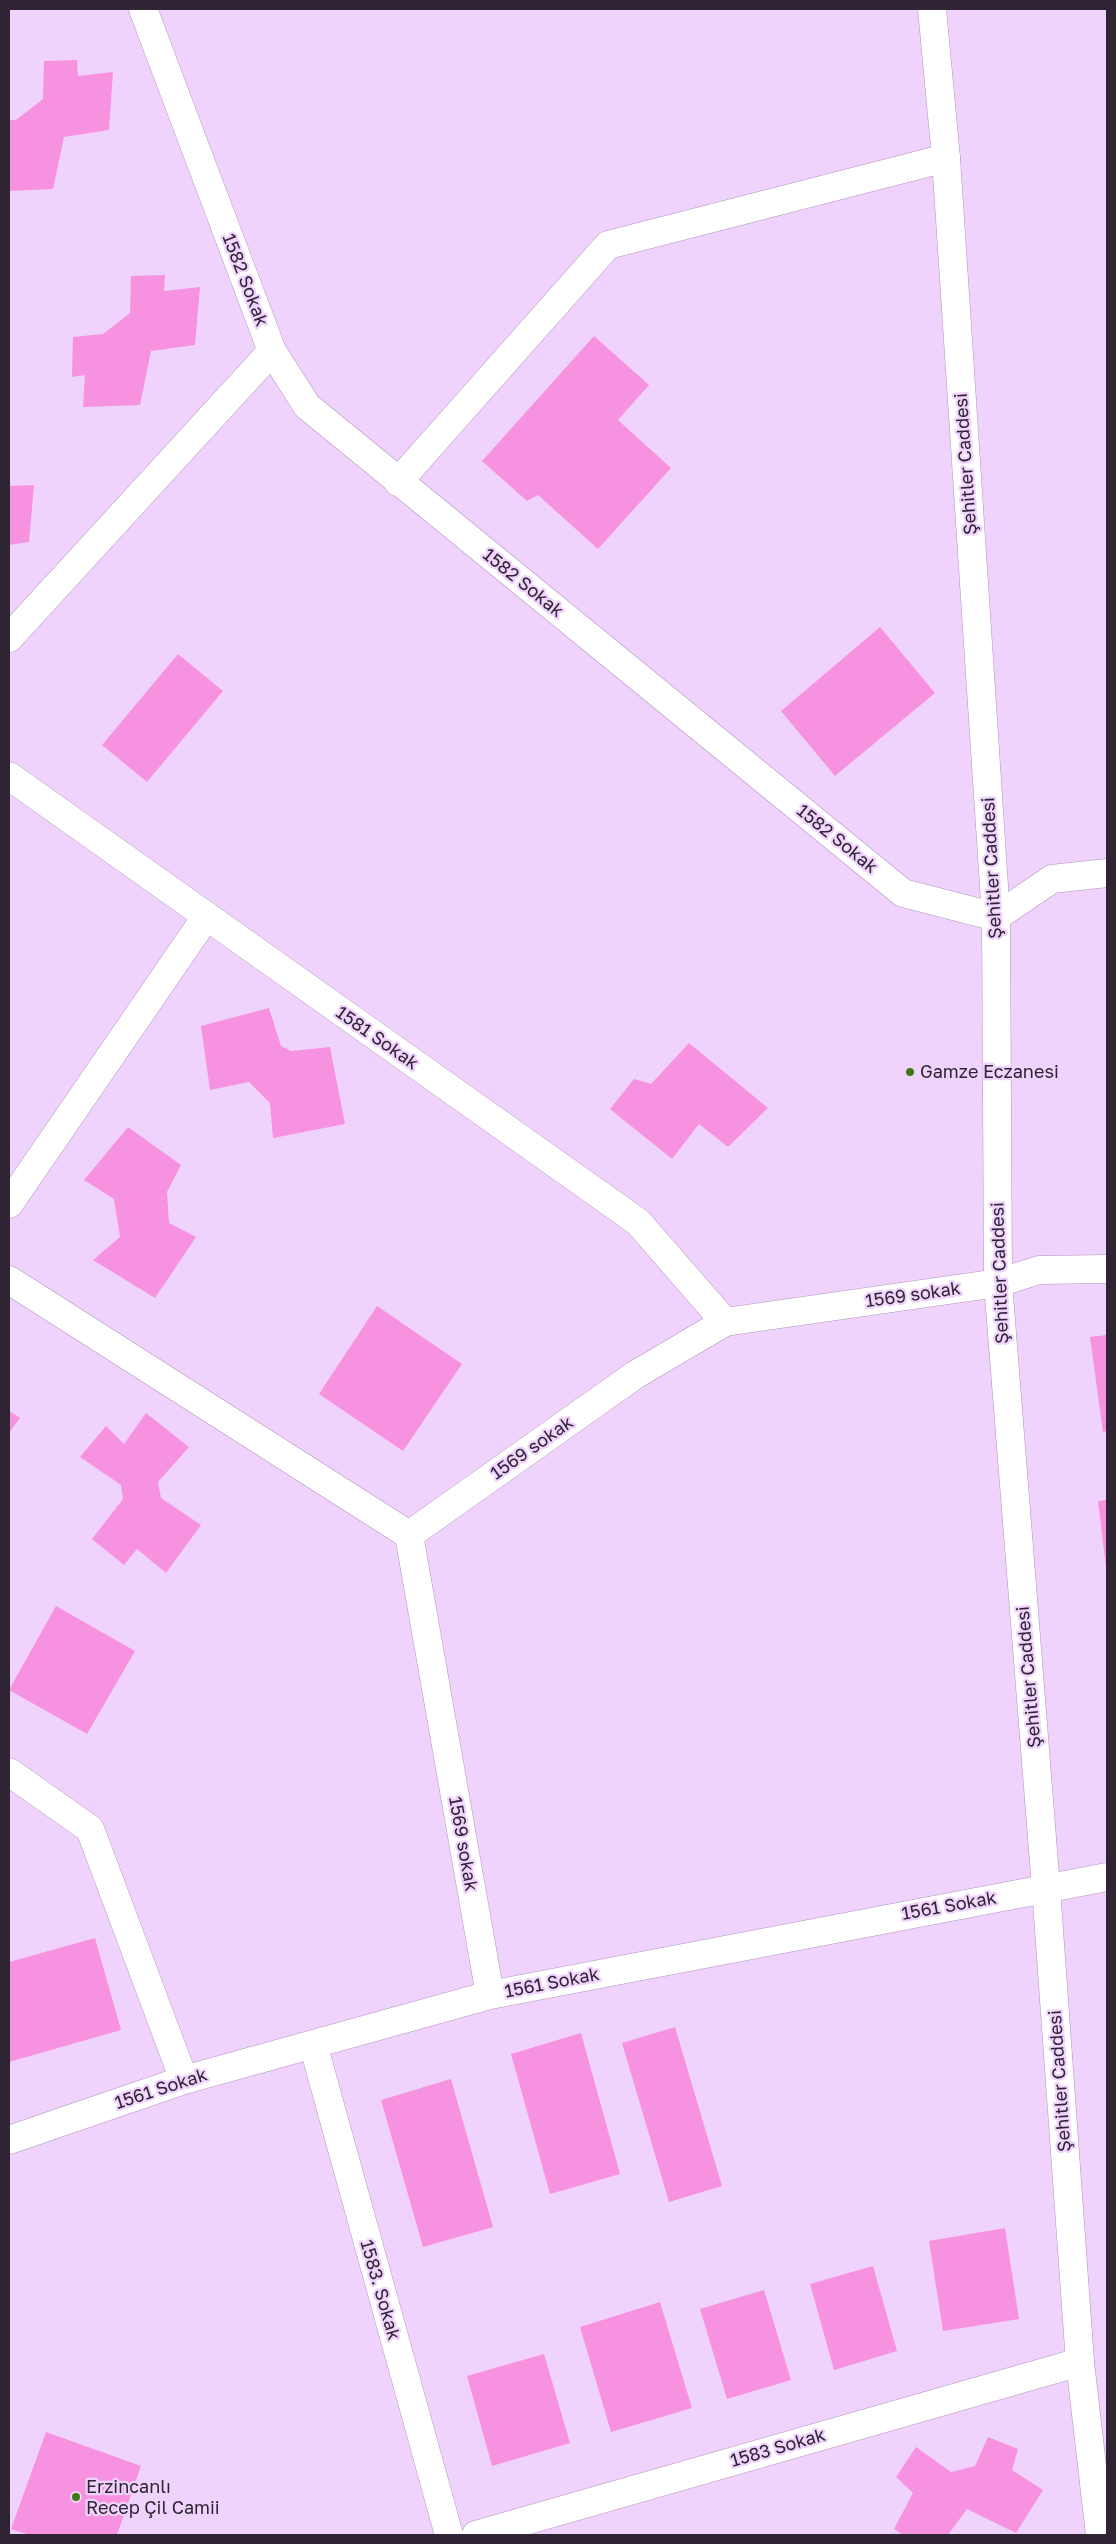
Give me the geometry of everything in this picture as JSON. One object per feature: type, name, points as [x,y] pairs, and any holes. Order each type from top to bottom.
[{"type":"street","name":"1582 Sokak","points":[[143,9],[272,351],[307,406],[903,893],[996,917]]},
{"type":"street","name":"Şehitler Caddesi","points":[[932,9],[946,158],[996,917],[998,1283],[1046,1888],[1080,2362],[1100,2535]]},
{"type":"street","points":[[398,482],[608,245],[946,158]]},
{"type":"street","points":[[9,638],[272,351]]},
{"type":"street","name":"1581 Sokak","points":[[9,776],[638,1222],[725,1322]]},
{"type":"street","points":[[996,917],[1052,879],[1107,873]]},
{"type":"street","points":[[9,1204],[206,917]]},
{"type":"street","name":"1569 sokak","points":[[490,1994],[409,1535],[635,1375],[725,1322],[998,1283],[1039,1270],[1107,1269]]},
{"type":"street","points":[[9,1280],[409,1535]]},
{"type":"street","points":[[9,1772],[90,1829],[184,2080]]},
{"type":"street","name":"1561 Sokak","points":[[9,2140],[184,2080],[490,1994],[1107,1877]]},
{"type":"street","name":"1583. Sokak","points":[[312,2044],[449,2535]]},
{"type":"street","name":"1583 Sokak","points":[[476,2535],[1080,2362]]},
{"type":"building","points":[[77,60],[78,76],[113,72],[109,130],[64,137],[53,189],[9,191],[9,120],[16,120],[43,99],[44,61]]},
{"type":"building","points":[[165,275],[164,291],[200,287],[195,345],[151,351],[140,405],[83,407],[85,375],[72,377],[73,337],[103,334],[130,313],[131,276]]},
{"type":"building","points":[[594,336],[649,385],[618,420],[671,468],[598,549],[538,495],[527,501],[482,461]]},
{"type":"building","points":[[34,485],[29,542],[9,545],[9,486]]},
{"type":"building","points":[[880,627],[935,693],[835,776],[781,711]]},
{"type":"building","points":[[178,654],[223,691],[147,782],[102,745]]},
{"type":"building","points":[[269,1008],[281,1046],[291,1051],[330,1047],[345,1124],[273,1138],[270,1103],[249,1082],[210,1090],[201,1026]]},
{"type":"building","points":[[689,1043],[768,1108],[728,1147],[699,1124],[672,1159],[610,1109],[634,1079],[651,1084]]},
{"type":"building","points":[[128,1127],[181,1165],[167,1192],[169,1223],[196,1237],[155,1298],[93,1260],[120,1237],[114,1199],[84,1180]]},
{"type":"building","points":[[377,1306],[462,1364],[403,1451],[319,1394]]},
{"type":"building","points":[[1107,1335],[1107,1431],[1103,1432],[1090,1337]]},
{"type":"building","points":[[9,1411],[20,1418],[9,1433]]},
{"type":"building","points":[[146,1413],[189,1447],[158,1482],[161,1498],[201,1525],[166,1573],[137,1549],[124,1565],[92,1539],[123,1499],[121,1485],[80,1457],[106,1426],[124,1444]]},
{"type":"building","points":[[1107,1500],[1107,1567],[1106,1567],[1098,1501]]},
{"type":"building","points":[[56,1606],[135,1651],[87,1734],[9,1690]]},
{"type":"building","points":[[95,1938],[121,2030],[9,2062],[9,1962]]},
{"type":"building","points":[[675,2027],[722,2186],[669,2202],[622,2043]]},
{"type":"building","points":[[581,2033],[620,2174],[550,2194],[511,2054]]},
{"type":"building","points":[[451,2079],[493,2227],[423,2247],[381,2100]]},
{"type":"building","points":[[1005,2228],[1019,2319],[943,2331],[929,2241]]},
{"type":"building","points":[[873,2266],[897,2351],[834,2370],[810,2284]]},
{"type":"building","points":[[764,2290],[791,2380],[727,2399],[700,2309]]},
{"type":"building","points":[[660,2302],[692,2408],[611,2432],[580,2327]]},
{"type":"building","points":[[544,2354],[570,2443],[492,2466],[467,2376]]},
{"type":"building","name":"Erzincanlı Recep Çil Camii","points":[[46,2432],[141,2466],[117,2535],[30,2535],[11,2529]]},
{"type":"building","points":[[988,2437],[1018,2449],[1012,2470],[1043,2490],[1016,2533],[967,2509],[948,2535],[903,2535],[894,2529],[913,2493],[896,2477],[916,2447],[951,2472],[975,2466]]},
{"type":"place","name":"Gamze Eczanesi","points":[[910,1072]]},
{"type":"place","name":"Erzincanlı Recep Çil Camii","points":[[76,2497]]}]
